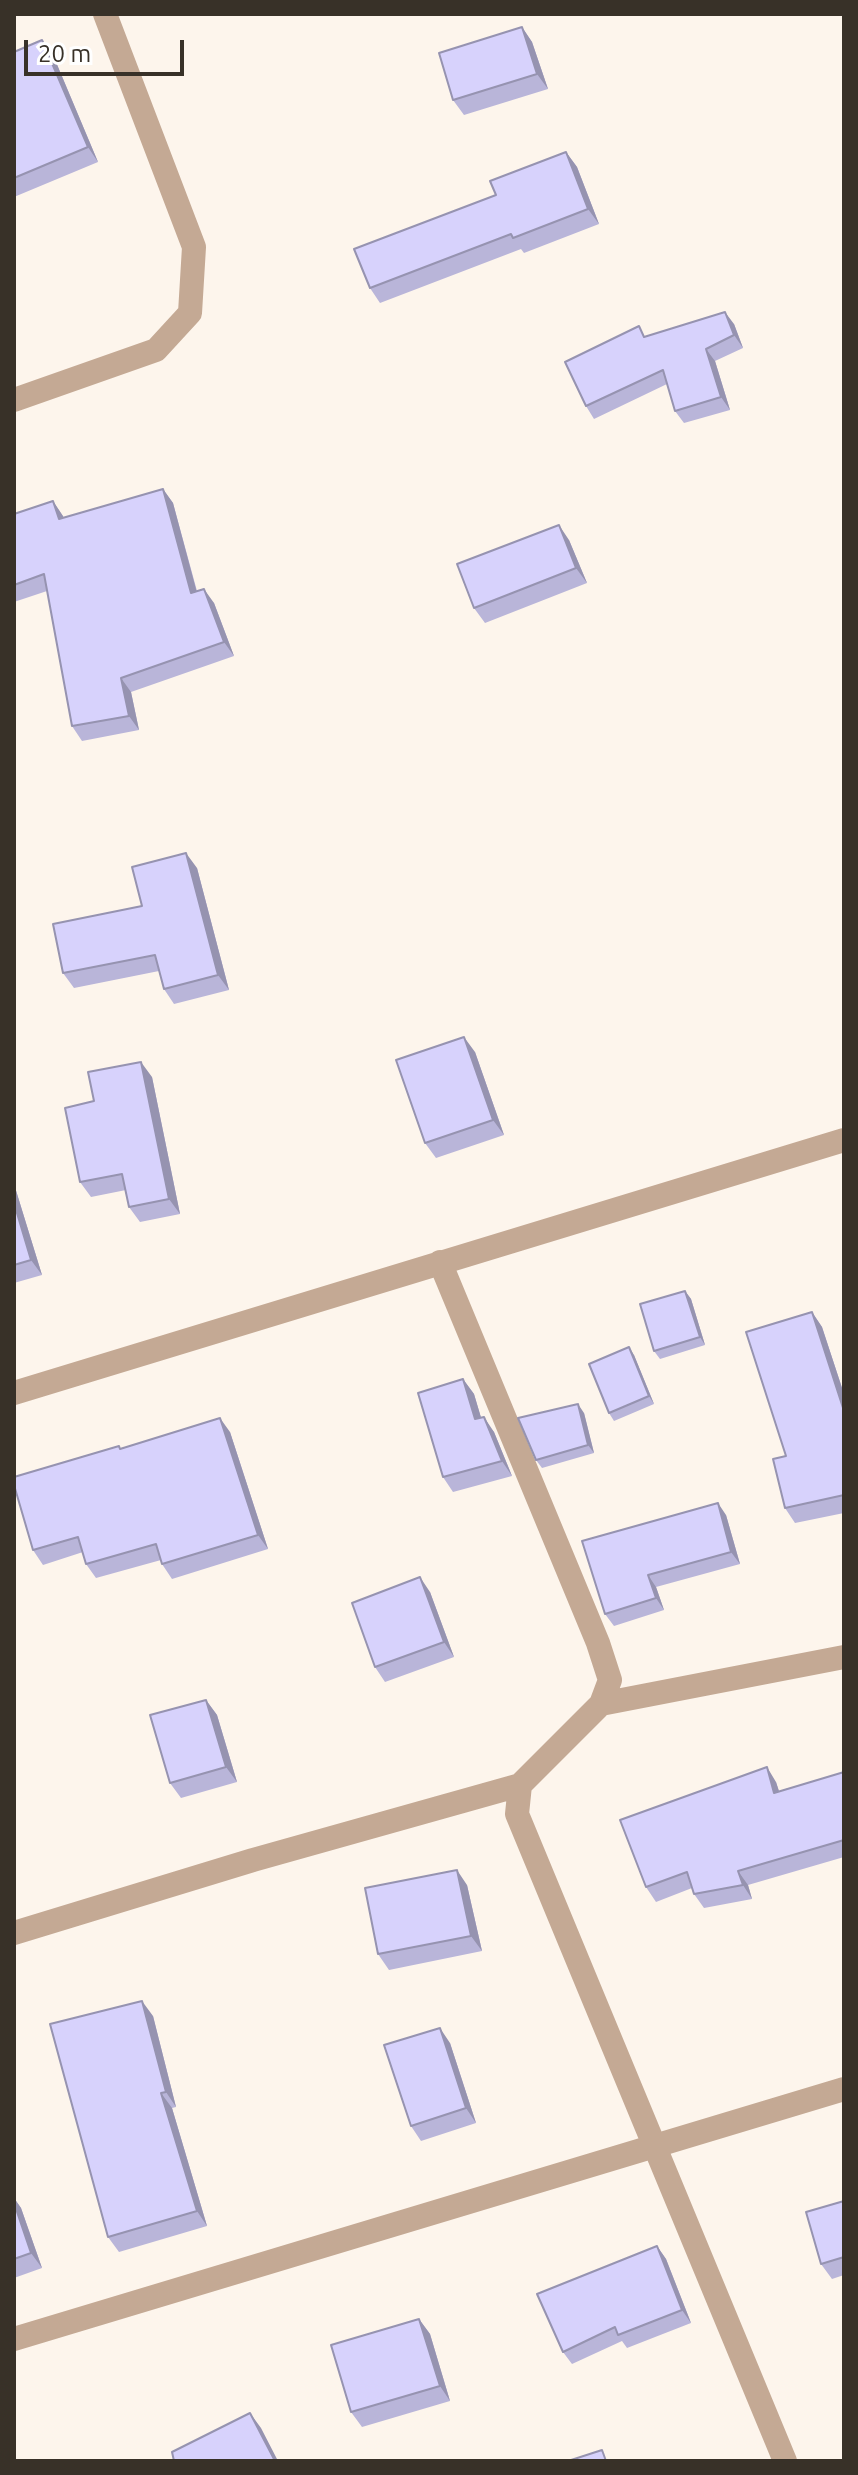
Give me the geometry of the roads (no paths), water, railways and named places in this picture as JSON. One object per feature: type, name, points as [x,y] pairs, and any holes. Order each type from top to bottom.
[{"type":"street","points":[[14,400],[156,350],[190,313],[194,247],[105,14]]},
{"type":"street","points":[[14,1393],[844,1140]]},
{"type":"street","points":[[14,1933],[253,1860],[520,1785],[601,1704],[610,1680],[598,1643],[440,1262]]},
{"type":"street","points":[[601,1704],[844,1657]]},
{"type":"street","points":[[520,1785],[517,1814],[785,2461]]},
{"type":"street","points":[[14,2339],[844,2089]]}]
